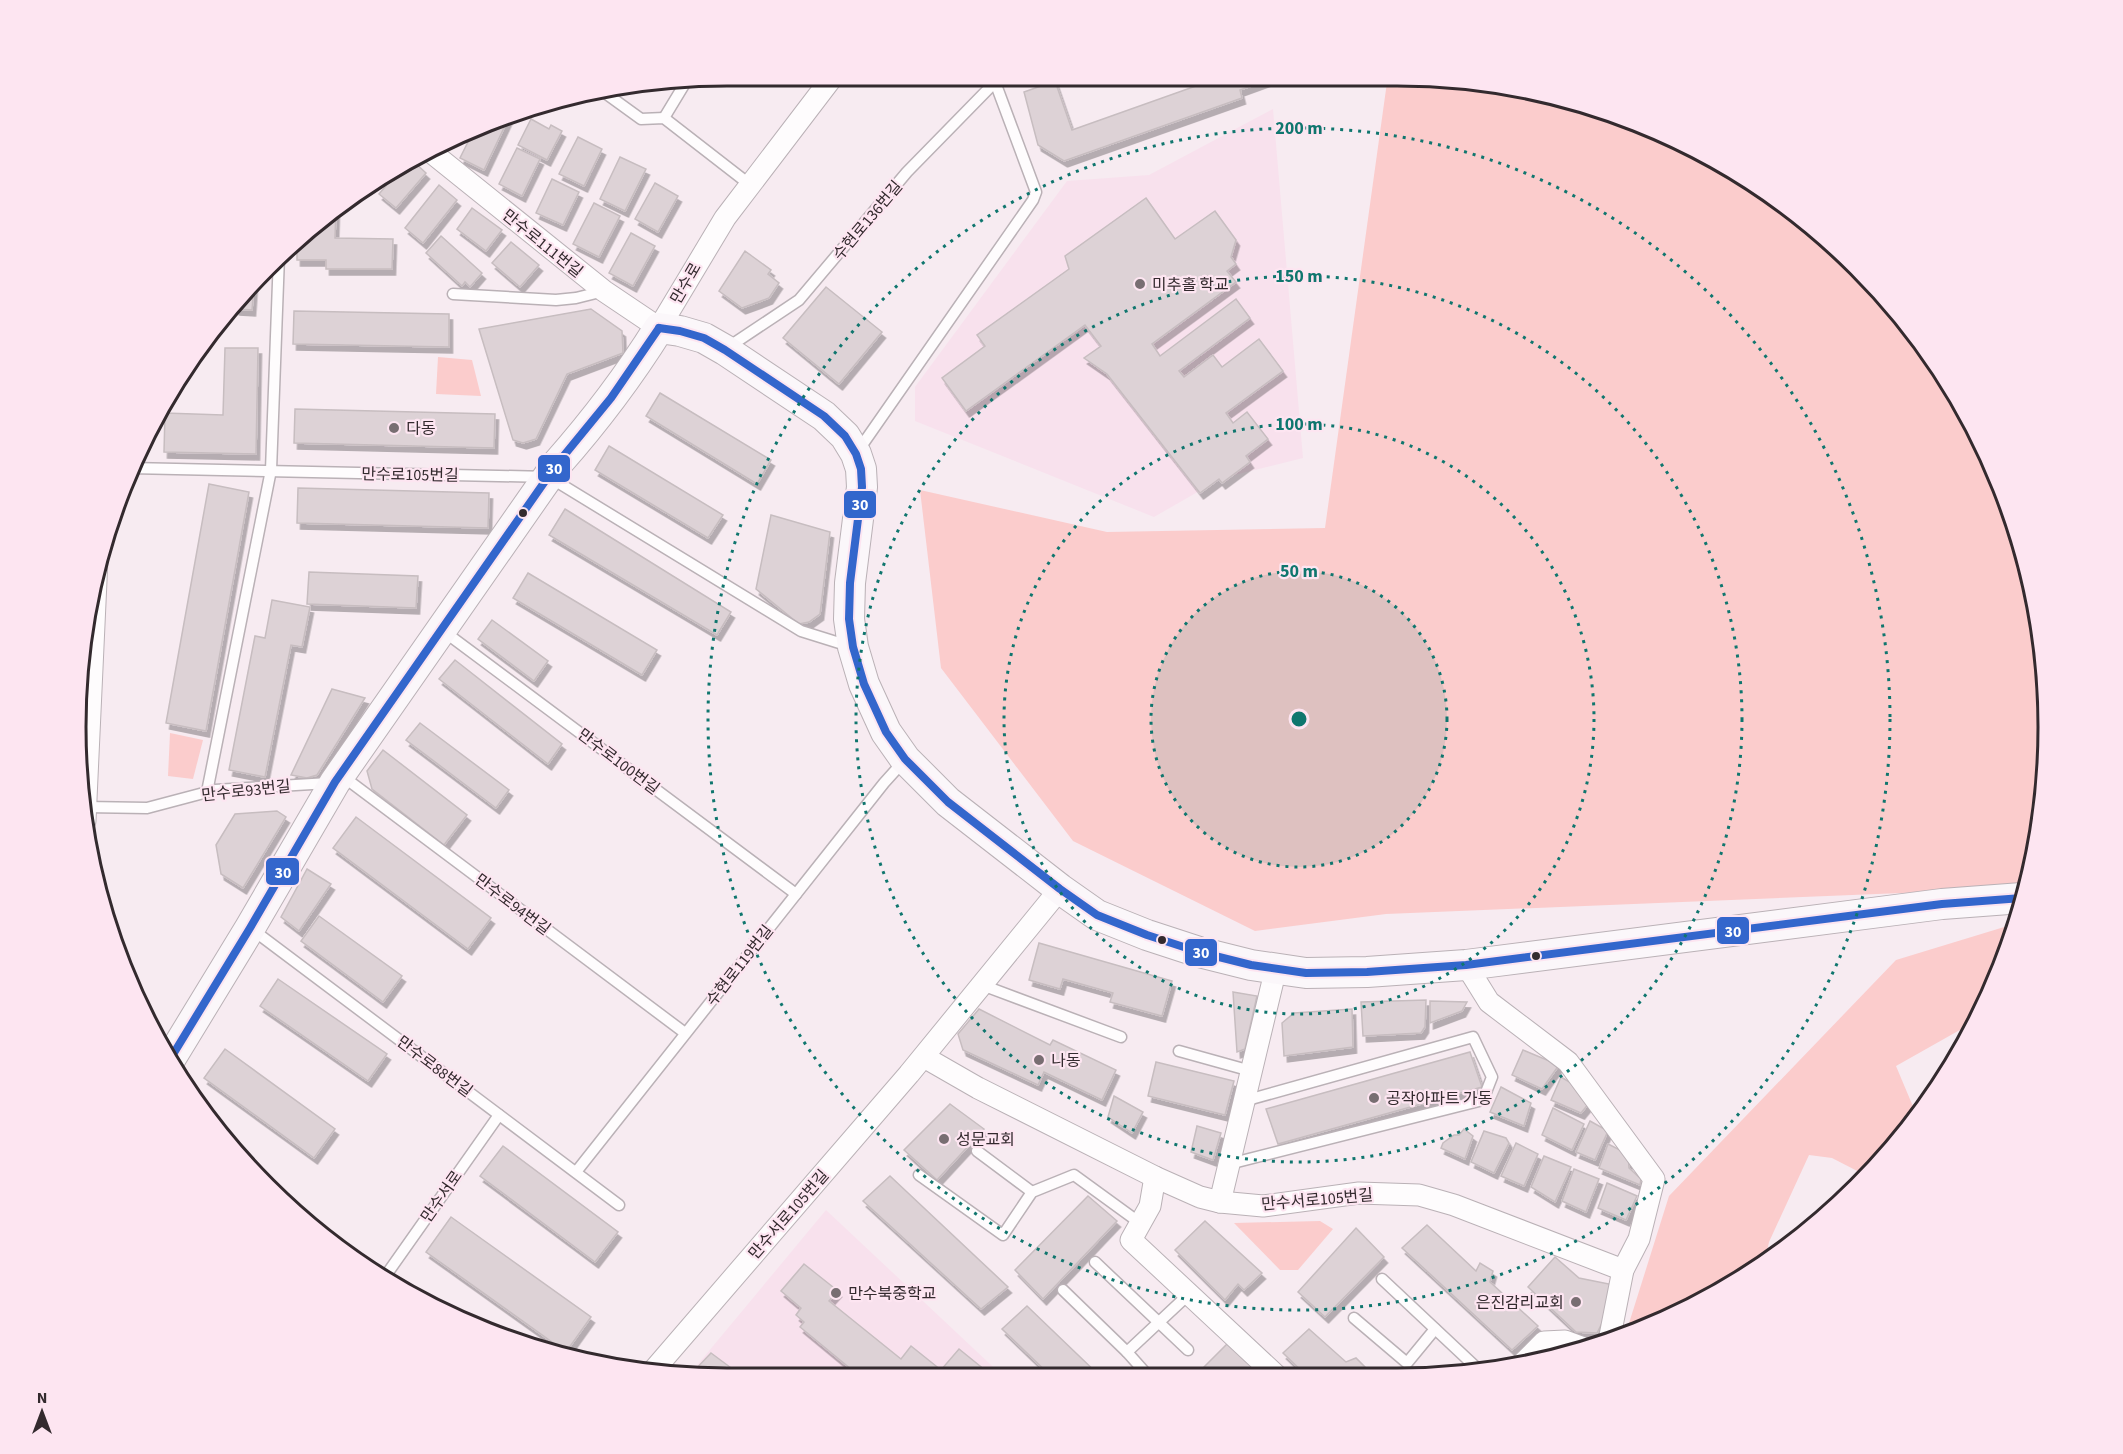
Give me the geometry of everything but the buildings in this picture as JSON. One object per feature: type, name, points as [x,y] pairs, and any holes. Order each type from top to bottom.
[{"type":"street","name":"만수로","points":[[174,1053],[338,779],[549,477],[637,363],[707,245],[750,184],[826,86]]},
{"type":"street","name":"만수로111번길","points":[[436,156],[604,291],[659,328]]},
{"type":"street","points":[[659,328],[704,338],[725,350],[824,416],[845,436],[856,454],[861,469],[862,487],[850,583],[849,619],[853,647],[864,684],[886,732],[905,759],[948,802],[1097,915],[1198,952],[1251,965],[1306,972],[1367,972],[1466,965],[1921,907],[2014,899]]},
{"type":"street","name":"만수서로105번길","points":[[658,1364],[924,1057],[1060,889]]},
{"type":"street","points":[[1466,965],[1489,1002],[1568,1062],[1654,1179],[1639,1239],[1623,1270],[1611,1331]]},
{"type":"street","points":[[1220,1202],[1276,968]]},
{"type":"street","name":"만수서로105번길","points":[[924,1057],[978,1088],[1155,1177],[1200,1197],[1220,1202],[1263,1206],[1359,1193],[1419,1195],[1454,1205],[1623,1270]]},
{"type":"street","points":[[1155,1177],[1150,1206],[1131,1240],[1268,1368]]},
{"type":"street","points":[[1533,1353],[1544,1342],[1565,1341],[1572,1344]]},
{"type":"lane","name":"수현로136번길","points":[[725,350],[799,300],[907,172],[991,86]]},
{"type":"lane","points":[[856,454],[1033,200],[1036,192],[999,86]]},
{"type":"lane","points":[[664,118],[683,87]]},
{"type":"lane","points":[[610,97],[640,119],[664,118],[750,184]]},
{"type":"lane","points":[[207,792],[271,470],[279,268]]},
{"type":"lane","points":[[453,294],[556,300],[604,291]]},
{"type":"lane","name":"만수로105번길","points":[[140,468],[549,477]]},
{"type":"lane","points":[[549,477],[801,631],[853,647]]},
{"type":"lane","name":"만수로100번길","points":[[442,629],[796,894]]},
{"type":"lane","name":"수현로119번길","points":[[576,1172],[905,759]]},
{"type":"lane","name":"만수로93번길","points":[[91,813],[147,808],[215,790],[338,779]]},
{"type":"lane","name":"만수로94번길","points":[[338,779],[685,1033]]},
{"type":"lane","name":"만수로88번길","points":[[250,928],[619,1204]]},
{"type":"lane","points":[[982,985],[1121,1037]]},
{"type":"lane","points":[[1229,1164],[1482,1100],[1492,1077],[1473,1037],[1244,1101]]},
{"type":"lane","points":[[1179,1051],[1251,1071]]},
{"type":"lane","name":"만수서로","points":[[389,1272],[499,1115]]},
{"type":"lane","points":[[977,1151],[1032,1192]]},
{"type":"lane","points":[[918,1175],[1003,1235],[1032,1192],[1074,1175],[1140,1223]]},
{"type":"lane","points":[[1095,1262],[1188,1350]]},
{"type":"lane","points":[[1382,1279],[1472,1364]]},
{"type":"lane","points":[[1064,1290],[1141,1368]]},
{"type":"lane","points":[[1127,1352],[1189,1294]]},
{"type":"lane","points":[[1354,1318],[1407,1362],[1436,1329]]},
{"type":"shaded area","points":[[1386,86],[1480,91],[1562,107],[1641,134],[1717,171],[1787,218],[1850,273],[1878,304],[1905,336],[1952,406],[1989,482],[2016,561],[2032,643],[2036,685],[2038,727],[2036,769],[2032,811],[2017,888],[1386,914],[1255,931],[1073,841],[941,668],[920,490],[1107,532],[1325,528]]},
{"type":"shaded area","name":"미추홀 학교","points":[[1273,109],[1303,458],[1222,478],[1154,517],[915,421],[915,387],[1067,181],[1149,175]]},
{"type":"shaded area","points":[[438,357],[472,360],[481,396],[436,394]]},
{"type":"shaded area","points":[[170,733],[203,740],[193,779],[168,776]]},
{"type":"shaded area","points":[[2005,927],[1989,972],[1962,1029],[1896,1066],[1913,1106],[1858,1172],[1832,1158],[1809,1155],[1767,1249],[1717,1283],[1629,1324],[1669,1196],[1896,960]]},
{"type":"shaded area","name":"만수북중학교","points":[[826,1210],[994,1368],[727,1368],[695,1367]]},
{"type":"shaded area","points":[[1320,1221],[1333,1229],[1298,1270],[1280,1270],[1234,1223]]},
{"type":"transit line","name":"30","points":[[659,328],[704,338],[725,350],[824,416],[845,436],[856,454],[861,469],[862,487],[850,583],[849,619],[853,647],[864,684],[886,732],[905,759],[948,802],[1097,915],[1199,952],[1251,965],[1306,973],[1367,972],[1466,965],[1942,904],[2014,899]]},
{"type":"transit line","name":"30","points":[[174,1053],[335,782],[557,464],[611,398],[659,328]]},
{"type":"place","name":"미추홀 학교","points":[[1140,284]]},
{"type":"place","name":"다동","points":[[394,428]]},
{"type":"place","name":"나동","points":[[1039,1060]]},
{"type":"place","name":"공작아파트 가동","points":[[1374,1098]]},
{"type":"place","name":"성문교회","points":[[944,1139]]},
{"type":"place","name":"만수북중학교","points":[[836,1293]]},
{"type":"place","name":"은진감리교회","points":[[1576,1302]]}]
